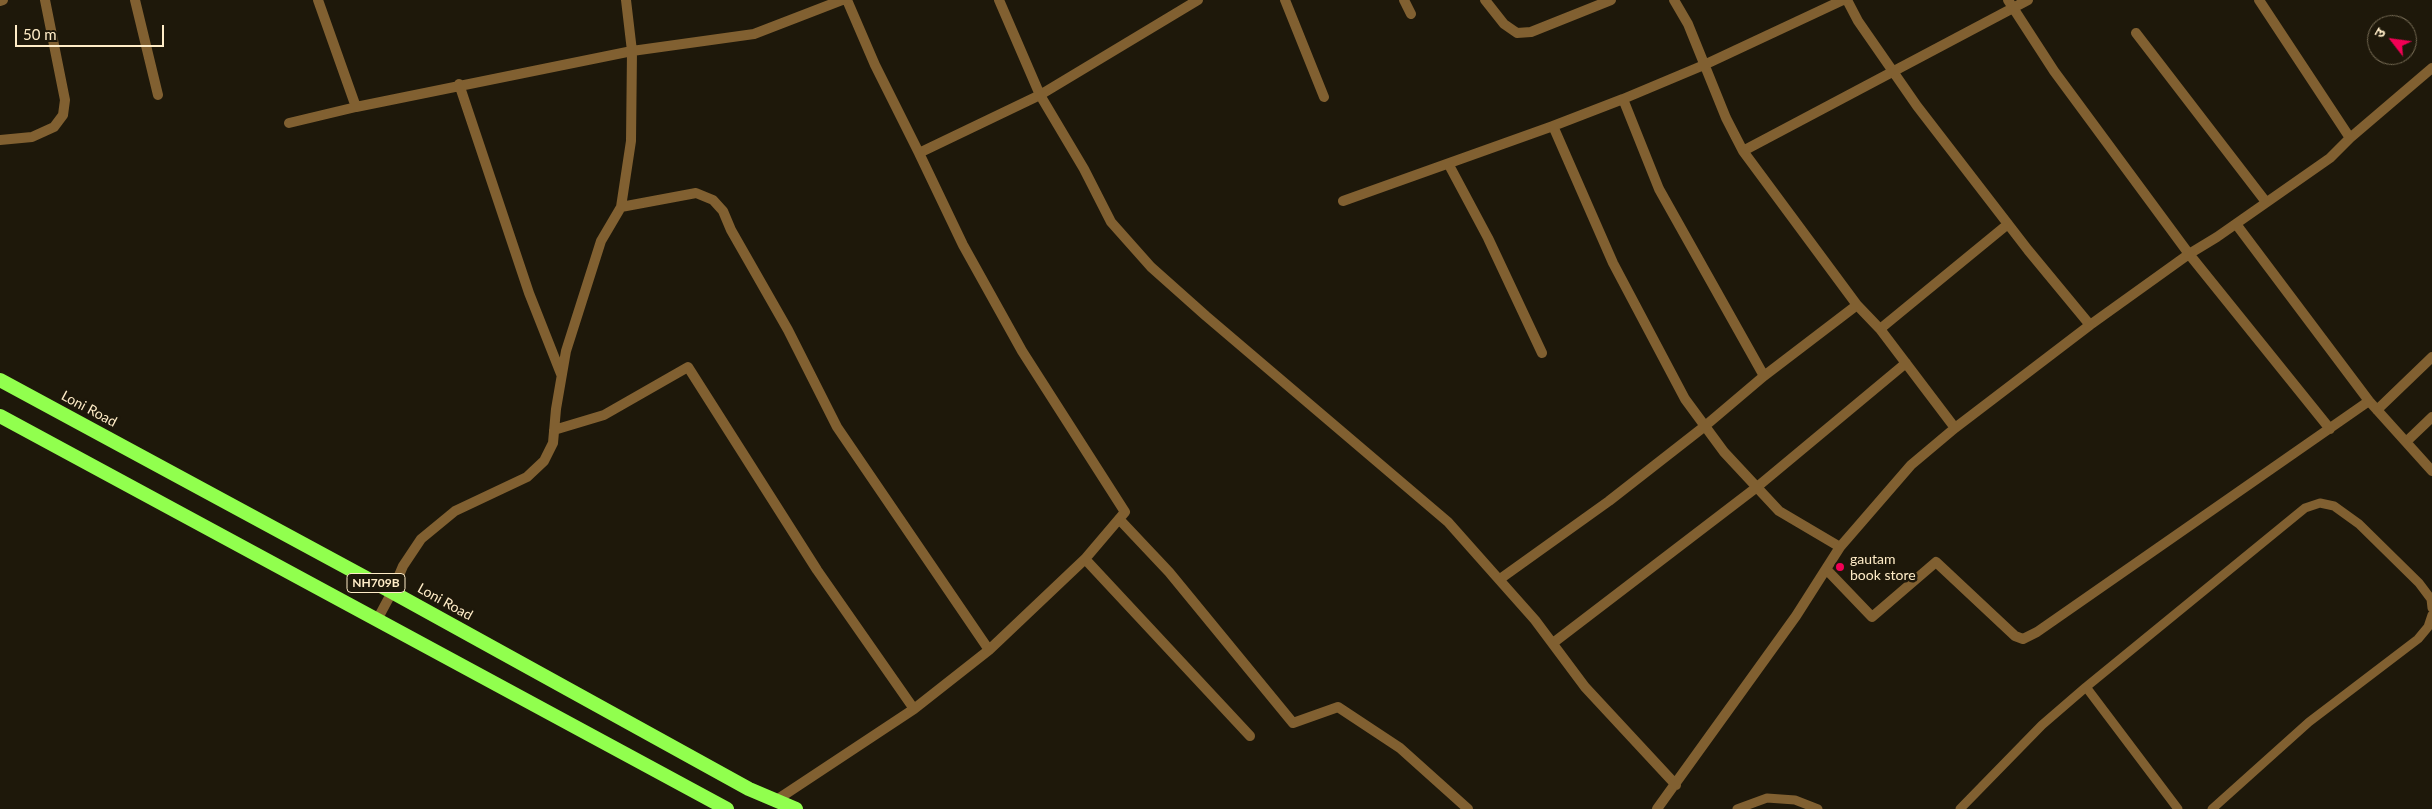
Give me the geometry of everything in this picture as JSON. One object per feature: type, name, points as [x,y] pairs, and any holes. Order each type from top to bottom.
[{"type":"highway","name":"Loni Road","points":[[0,380],[392,592],[749,789],[796,809]]},
{"type":"highway","name":"NH709B","points":[[0,416],[727,809]]},
{"type":"street","points":[[0,140],[32,137],[54,126],[63,115],[65,100],[45,0]]},
{"type":"street","points":[[135,0],[158,95]]},
{"type":"street","points":[[318,0],[356,107]]},
{"type":"street","points":[[377,620],[403,566],[421,539],[455,510],[527,477],[544,461],[553,442],[561,374],[572,332],[601,240],[621,207],[631,141],[632,51],[626,0]]},
{"type":"street","points":[[289,124],[459,84],[632,51],[754,34],[842,0]]},
{"type":"street","points":[[778,800],[914,709],[989,650],[1086,559],[1125,512],[1022,351],[963,245],[874,65],[847,0]]},
{"type":"street","points":[[999,0],[1040,95],[1084,168],[1111,222],[1151,267],[1282,382],[1448,522],[1500,579],[1585,687],[1676,785]]},
{"type":"street","points":[[919,153],[1040,95],[1198,0]]},
{"type":"street","points":[[1285,0],[1324,96]]},
{"type":"street","points":[[1404,0],[1411,14]]},
{"type":"street","points":[[1484,0],[1497,18],[1517,33],[1531,32],[1611,0]]},
{"type":"street","points":[[1674,0],[1688,24],[1704,65],[1743,151],[1857,305],[1880,330],[1955,428]]},
{"type":"street","points":[[1343,202],[1449,165],[1623,99],[1704,65],[1842,0]]},
{"type":"street","points":[[1847,0],[1858,21],[1918,106],[2008,224],[2090,325]]},
{"type":"street","points":[[1743,151],[1894,70],[2010,4],[2028,0]]},
{"type":"street","points":[[2259,0],[2350,138]]},
{"type":"street","points":[[2010,4],[2054,71],[2189,254],[2330,430]]},
{"type":"street","points":[[2136,33],[2266,202]]},
{"type":"street","points":[[1657,809],[1796,616],[1840,547],[1911,465],[1955,428],[2090,325],[2189,254],[2236,224],[2330,158],[2350,138],[2432,68]]},
{"type":"street","points":[[459,84],[529,293],[561,374]]},
{"type":"street","points":[[1623,99],[1659,189],[1764,376]]},
{"type":"street","points":[[1553,126],[1613,263],[1685,399],[1724,452],[1779,510],[1840,547]]},
{"type":"street","points":[[1449,165],[1488,238],[1542,353]]},
{"type":"street","points":[[621,207],[696,193],[713,200],[723,211],[788,330],[838,428],[989,650]]},
{"type":"street","points":[[1880,330],[2008,224]]},
{"type":"street","points":[[2236,224],[2369,401],[2432,471]]},
{"type":"street","points":[[1500,579],[1609,501],[1705,426],[1764,376],[1857,305]]},
{"type":"street","points":[[2377,410],[2432,357]]},
{"type":"street","points":[[1552,643],[1756,487],[1906,363]]},
{"type":"street","points":[[554,430],[604,415],[688,367],[817,570],[914,709]]},
{"type":"street","points":[[1826,569],[1872,617],[1936,562],[2015,636],[2022,639],[2037,632],[2330,430],[2369,401]]},
{"type":"street","points":[[2406,442],[2432,417]]},
{"type":"street","points":[[1119,519],[1169,572],[1293,723],[1338,707],[1400,748],[1468,809]]},
{"type":"street","points":[[1086,559],[1250,736]]},
{"type":"lane","points":[[1960,809],[2042,725],[2086,686],[2305,508],[2320,504],[2334,506],[2358,524],[2419,582],[2431,599],[2432,608]]},
{"type":"lane","points":[[2212,809],[2309,722],[2418,640],[2428,627],[2432,615]]},
{"type":"lane","points":[[2086,686],[2178,809]]},
{"type":"lane","points":[[1737,809],[1767,798],[1795,800],[1818,809]]},
{"type":"place","name":"gautam book store","points":[[1840,567]]}]
